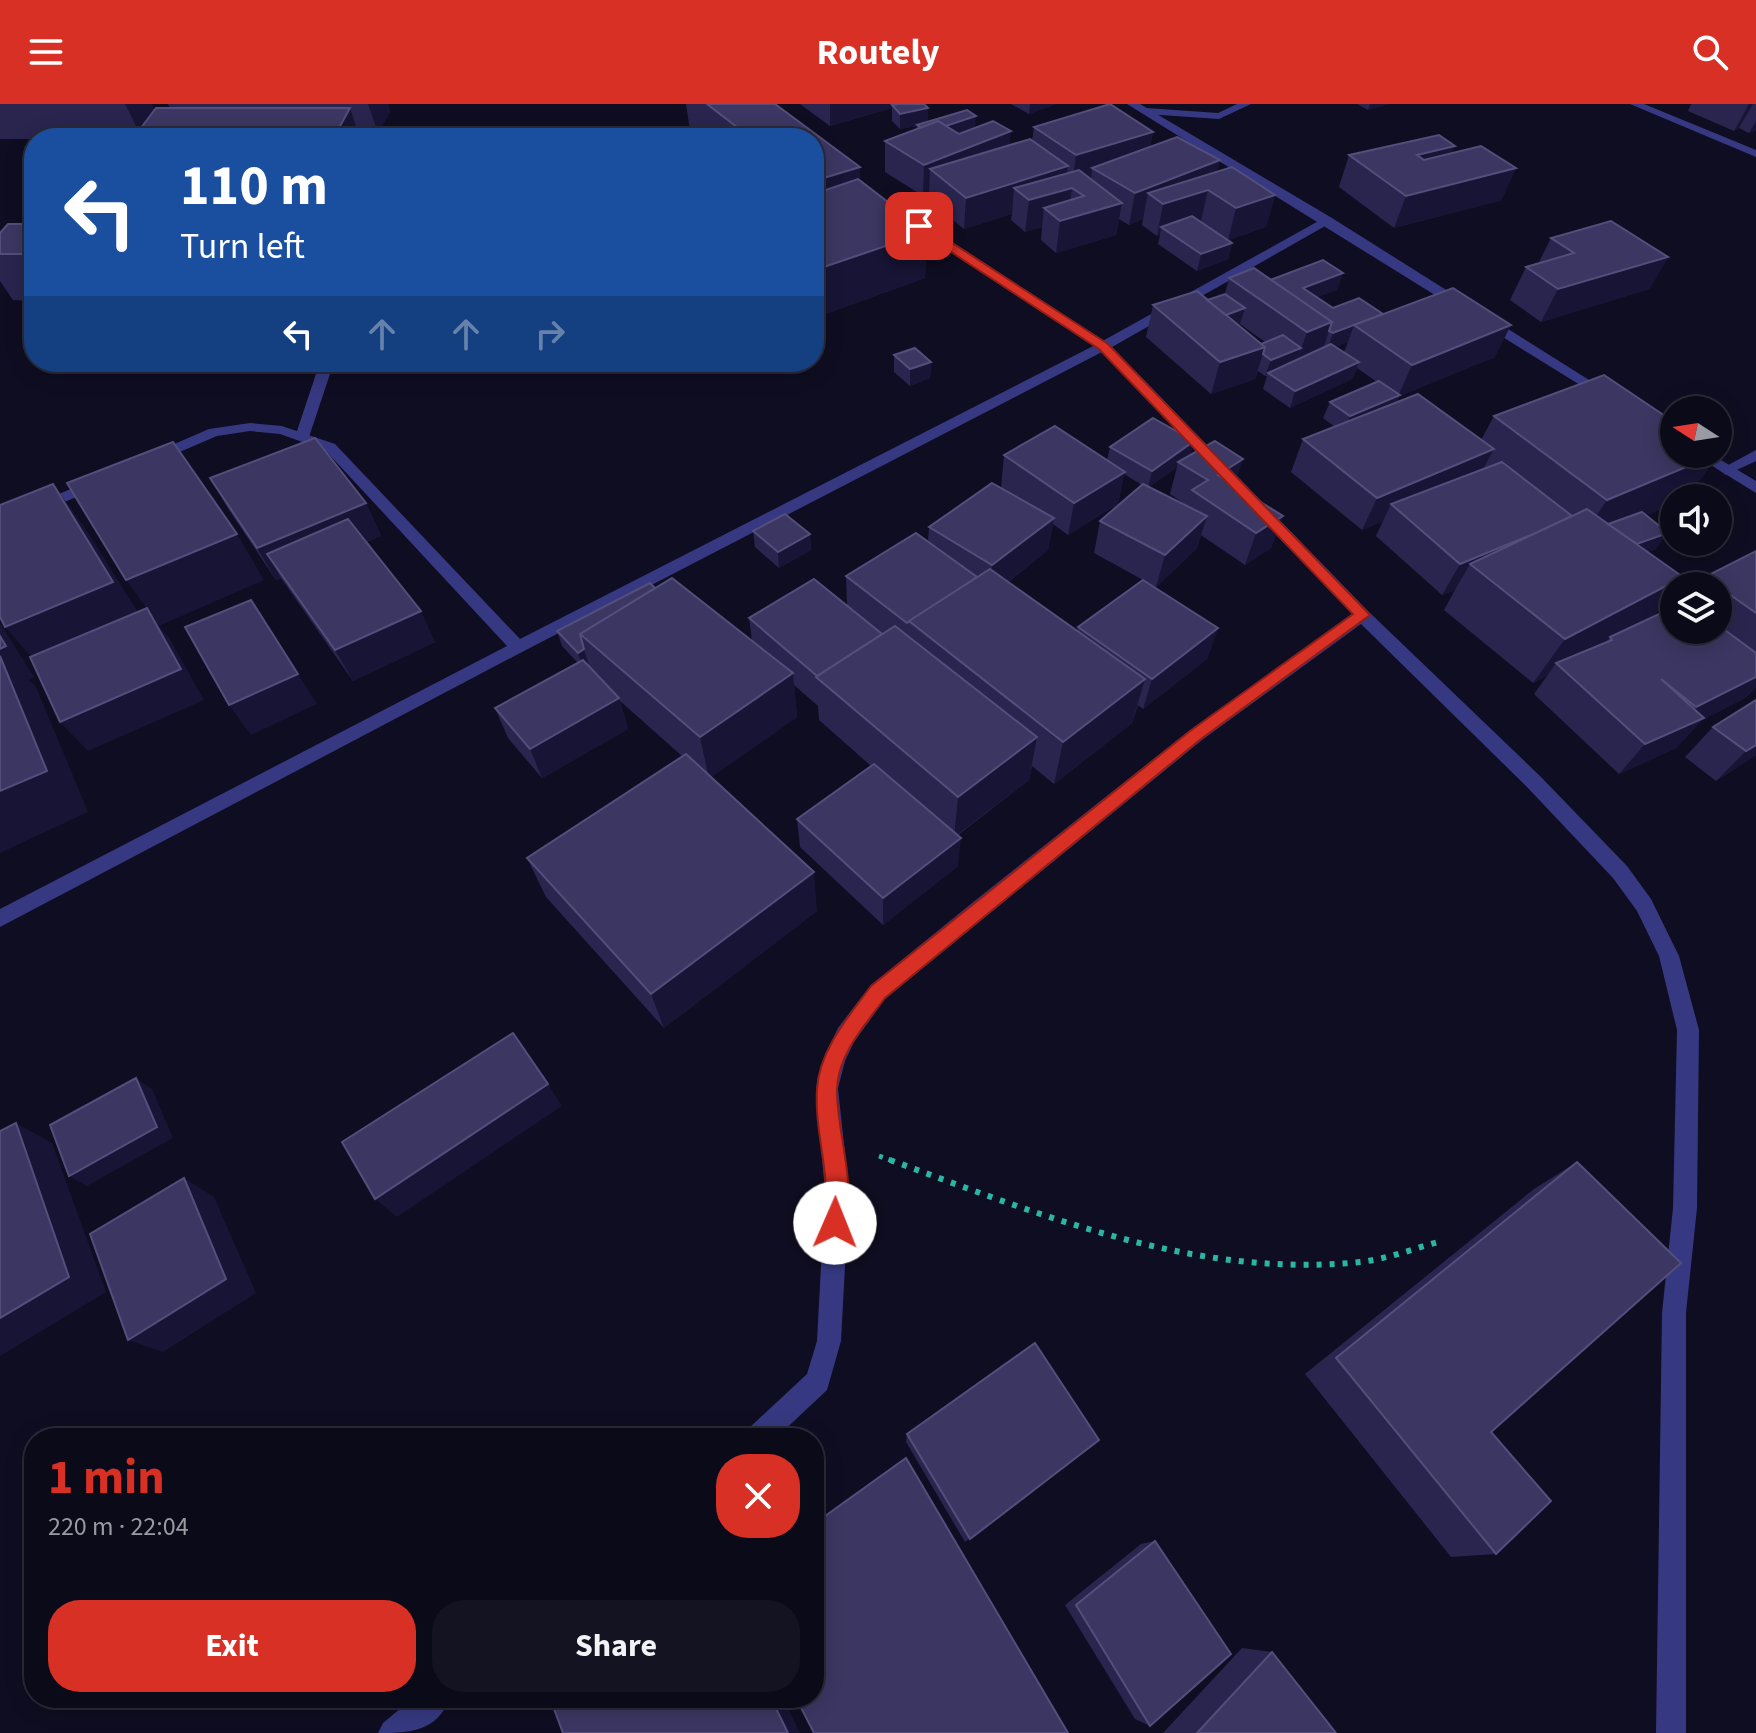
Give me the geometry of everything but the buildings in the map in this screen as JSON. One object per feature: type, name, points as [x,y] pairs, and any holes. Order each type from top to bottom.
[{"type":"street","points":[[1132,104],[1328,221],[1621,404]]},
{"type":"street","points":[[1146,111],[1219,116],[1246,104]]},
{"type":"street","points":[[1635,104],[1756,154]]},
{"type":"street","points":[[893,209],[1104,346],[1362,615],[1534,782],[1620,872],[1644,905],[1669,956],[1688,1030],[1685,1208],[1674,1313],[1671,1733]]},
{"type":"street","points":[[0,919],[518,647],[1104,346],[1328,221]]},
{"type":"street","points":[[302,437],[324,372]]},
{"type":"street","points":[[143,463],[214,432],[250,427],[282,430],[330,447],[518,647]]},
{"type":"street","points":[[1726,470],[1756,455]]},
{"type":"street","points":[[1723,468],[1756,488]]},
{"type":"street","points":[[0,525],[114,476]]},
{"type":"street","points":[[768,1428],[818,1381],[829,1341],[837,1192],[829,1138],[827,1088],[834,1060],[846,1035],[878,992],[1196,735],[1362,615]]},
{"type":"street","points":[[393,1733],[424,1708]]},
{"type":"path","points":[[829,1138],[1137,1245],[1277,1265],[1360,1262],[1442,1241]]},
{"type":"route","points":[[835,1223],[837,1192],[829,1138],[827,1088],[834,1060],[846,1035],[878,992],[1196,735],[1362,615],[1104,346],[919,226]]}]
